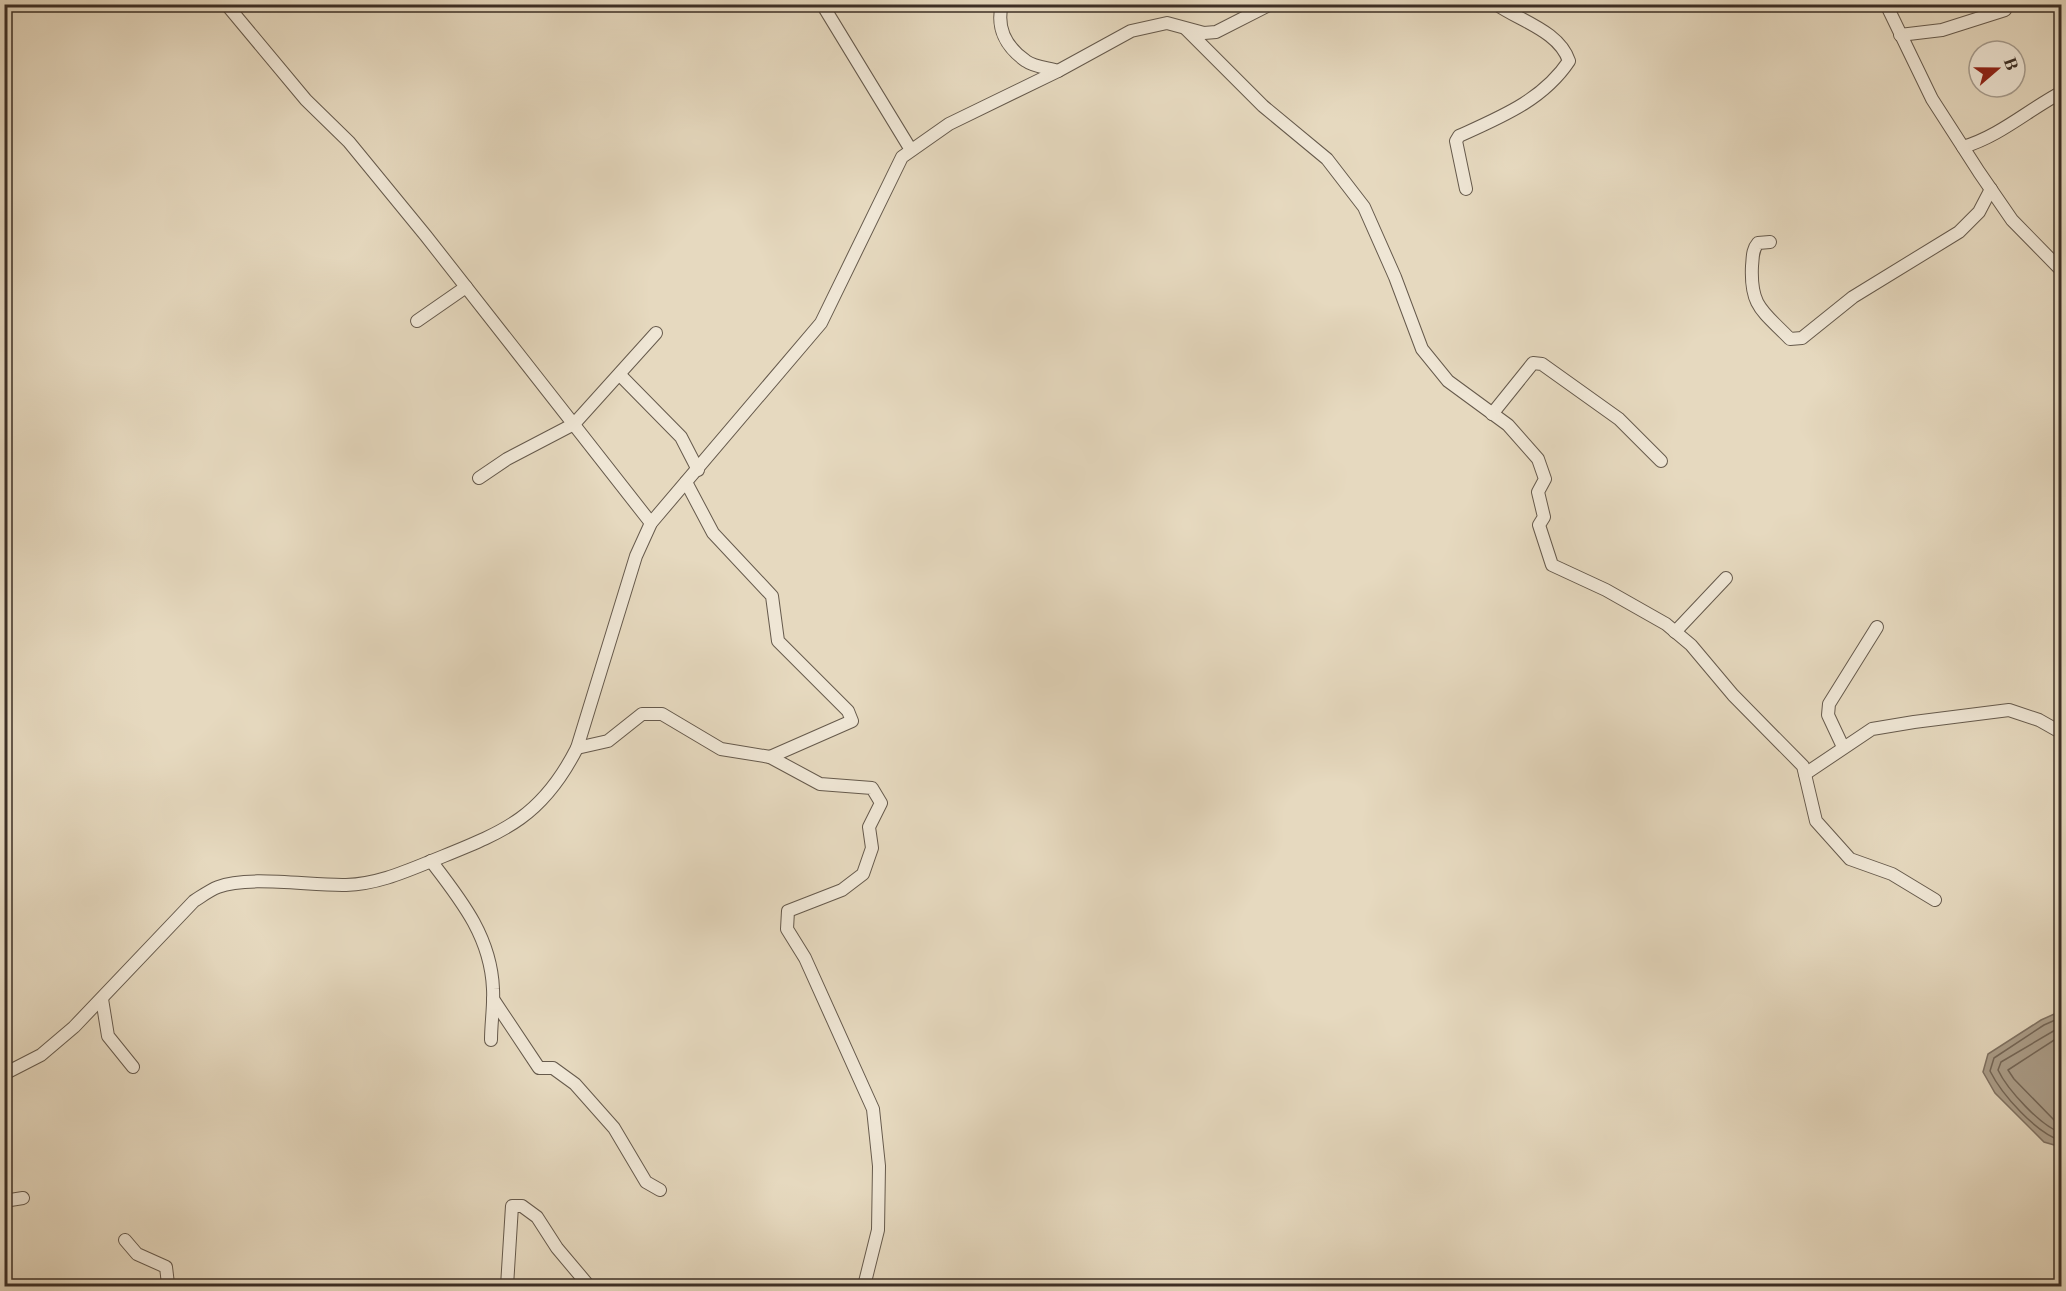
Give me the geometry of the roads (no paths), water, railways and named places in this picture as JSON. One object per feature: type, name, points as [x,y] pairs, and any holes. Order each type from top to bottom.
[{"type":"street","points":[[226,4],[306,100],[349,142],[651,523]]},
{"type":"street","points":[[822,4],[911,150]]},
{"type":"street","points":[[1002,4],[998,20],[1001,34],[1027,62],[1058,71]]},
{"type":"street","points":[[4,1074],[41,1055],[102,999],[194,901],[219,887],[243,883],[348,885],[396,877],[493,837],[530,811],[563,776],[577,748],[636,556],[651,523],[821,323],[902,157],[949,124],[1058,71],[1131,31],[1167,23],[1204,33],[1216,32],[1271,4]]},
{"type":"street","points":[[1466,189],[1456,141],[1459,136],[1509,113],[1548,88],[1569,61],[1566,50],[1533,23],[1512,16],[1496,4]]},
{"type":"street","points":[[1886,4],[1932,99],[1963,147],[2012,220],[2061,271]]},
{"type":"street","points":[[1900,35],[1942,30],[2005,10]]},
{"type":"street","points":[[1185,28],[1263,106],[1327,159],[1364,207],[1395,277],[1422,349],[1448,381],[1508,425],[1538,459],[1545,479],[1538,492],[1544,517],[1539,525],[1552,565],[1606,590],[1676,632],[1691,645],[1733,695],[1803,766],[1816,821],[1850,859],[1892,874],[1935,900]]},
{"type":"street","points":[[1963,147],[1995,135],[2014,120],[2061,92]]},
{"type":"street","points":[[1770,242],[1758,243],[1753,249],[1751,288],[1755,304],[1790,339],[1795,340],[1802,338],[1853,297],[1959,232],[1979,212],[1991,189]]},
{"type":"street","points":[[417,321],[466,287]]},
{"type":"street","points":[[479,478],[507,459],[574,424],[656,333]]},
{"type":"street","points":[[1492,414],[1533,363],[1542,364],[1619,419],[1661,461]]},
{"type":"street","points":[[620,375],[681,437],[698,470]]},
{"type":"street","points":[[686,482],[713,532],[772,596],[778,641],[848,711],[852,721],[770,757]]},
{"type":"street","points":[[1676,632],[1726,578]]},
{"type":"street","points":[[1843,747],[1828,715],[1828,704],[1877,627]]},
{"type":"street","points":[[1805,774],[1872,729],[2009,710],[2039,720],[2061,733]]},
{"type":"street","points":[[577,748],[608,741],[642,714],[662,714],[721,749],[770,757],[820,784],[872,788],[880,803],[869,827],[872,848],[863,874],[842,890],[788,911],[787,928],[805,958],[873,1108],[879,1166],[878,1230],[864,1287]]},
{"type":"street","points":[[431,861],[463,902],[485,941],[493,988],[490,1040]]},
{"type":"street","points":[[102,999],[108,1036],[133,1066]]},
{"type":"street","points":[[493,999],[539,1068],[553,1068],[575,1084],[614,1128],[646,1182],[660,1190]]},
{"type":"street","points":[[4,1201],[23,1198]]},
{"type":"street","points":[[507,1287],[512,1206],[522,1206],[537,1217],[557,1248],[589,1287]]},
{"type":"street","points":[[125,1240],[137,1254],[166,1267],[168,1284]]},
{"type":"water","points":[[2061,1011],[2061,1147],[2044,1142],[1995,1093],[1983,1072],[1988,1054],[2041,1020]]}]
